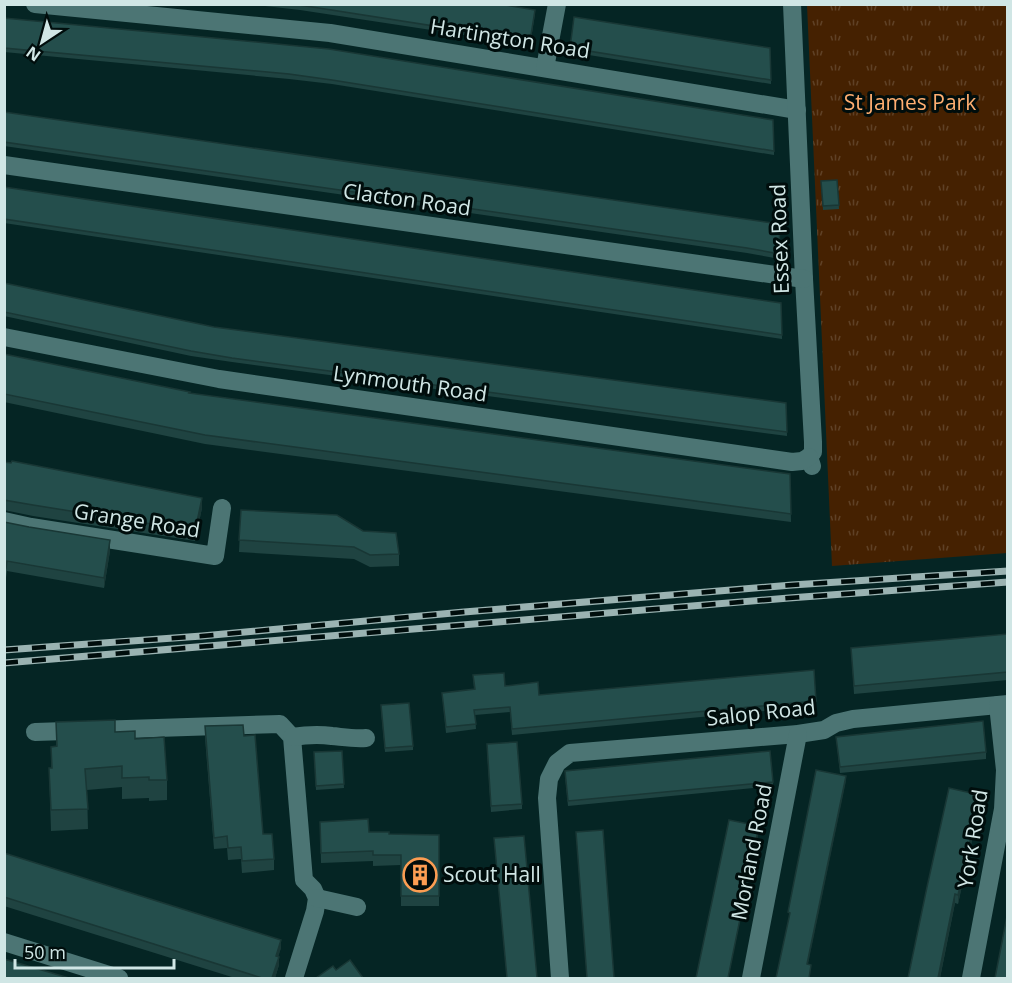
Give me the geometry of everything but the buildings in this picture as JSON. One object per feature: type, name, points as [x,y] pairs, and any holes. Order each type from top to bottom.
[{"type":"street","name":"Hartington Road","points":[[35,4],[330,33],[797,110]]},
{"type":"street","points":[[544,68],[558,4]]},
{"type":"street","name":"Essex Road","points":[[792,4],[813,442],[811,463]]},
{"type":"street","name":"Clacton Road","points":[[4,165],[804,279]]},
{"type":"street","name":"Lynmouth Road","points":[[4,337],[230,381],[811,463]]},
{"type":"street","name":"Grange Road","points":[[4,521],[215,556],[222,507]]},
{"type":"street","name":"Salop Road","points":[[561,978],[547,798],[549,779],[556,763],[570,753],[798,734],[824,730],[836,723],[853,718],[1003,704]]},
{"type":"street","name":"York Road","points":[[971,978],[1003,809],[1005,770],[1003,704]]},
{"type":"street","points":[[35,732],[280,724],[292,737],[304,880],[313,889],[317,898],[294,978]]},
{"type":"street","name":"Morland Road","points":[[751,978],[798,734]]},
{"type":"street","points":[[292,737],[331,735],[355,739],[366,738]]},
{"type":"street","points":[[317,898],[357,907]]},
{"type":"street","points":[[4,942],[119,978]]},
{"type":"green space","name":"St James Park","points":[[807,5],[1007,5],[1007,553],[832,566]]},
{"type":"railway","points":[[4,650],[202,636],[792,585],[1008,571]]},
{"type":"railway","points":[[4,663],[1008,582]]},
{"type":"place","name":"Scout Hall","points":[[420,875]]}]
